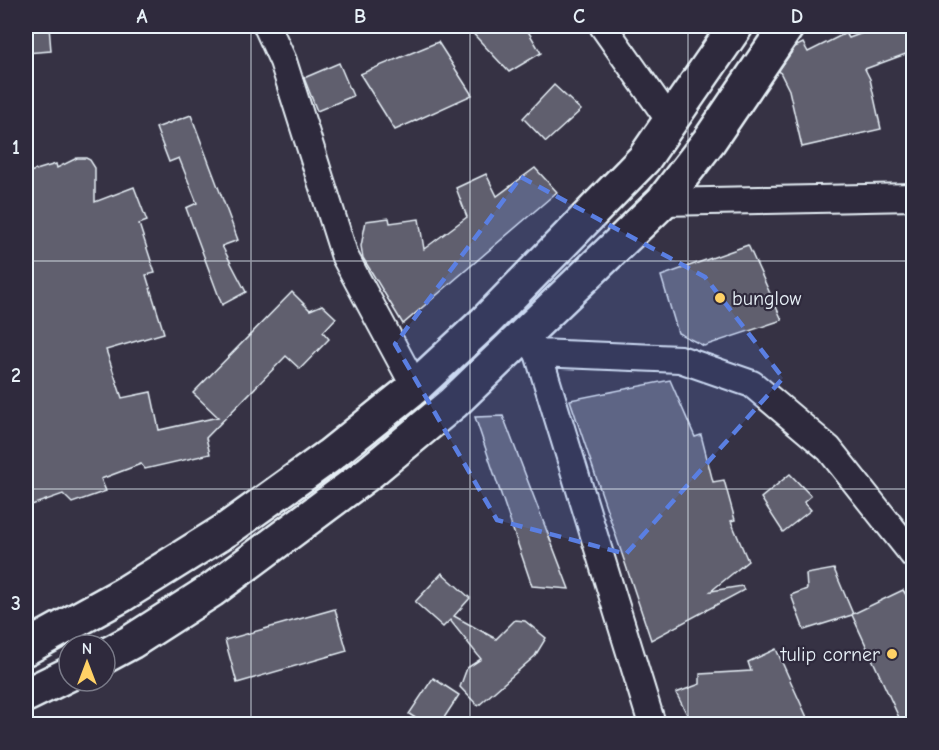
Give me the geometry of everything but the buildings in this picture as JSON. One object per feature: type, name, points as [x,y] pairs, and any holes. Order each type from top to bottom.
[{"type":"main road","points":[[26,648],[122,595],[225,530],[329,456],[415,387],[485,322],[644,159],[736,26]]},
{"type":"main road","points":[[117,650],[212,590],[370,472],[453,403],[532,344],[662,202],[708,141],[787,26]]},
{"type":"main road","points":[[26,695],[57,680]]},
{"type":"street","points":[[267,26],[283,61],[345,257],[415,387]]},
{"type":"street","points":[[603,26],[670,121]]},
{"type":"street","points":[[662,202],[914,197]]},
{"type":"street","points":[[652,724],[532,344],[680,359],[752,384],[829,449],[914,556]]},
{"type":"highlighted area","points":[[521,177],[705,277],[783,378],[626,554],[497,520],[395,344]]},
{"type":"place","name":"bunglow","points":[[720,298]]},
{"type":"place","name":"tulip corner","points":[[892,654]]}]
